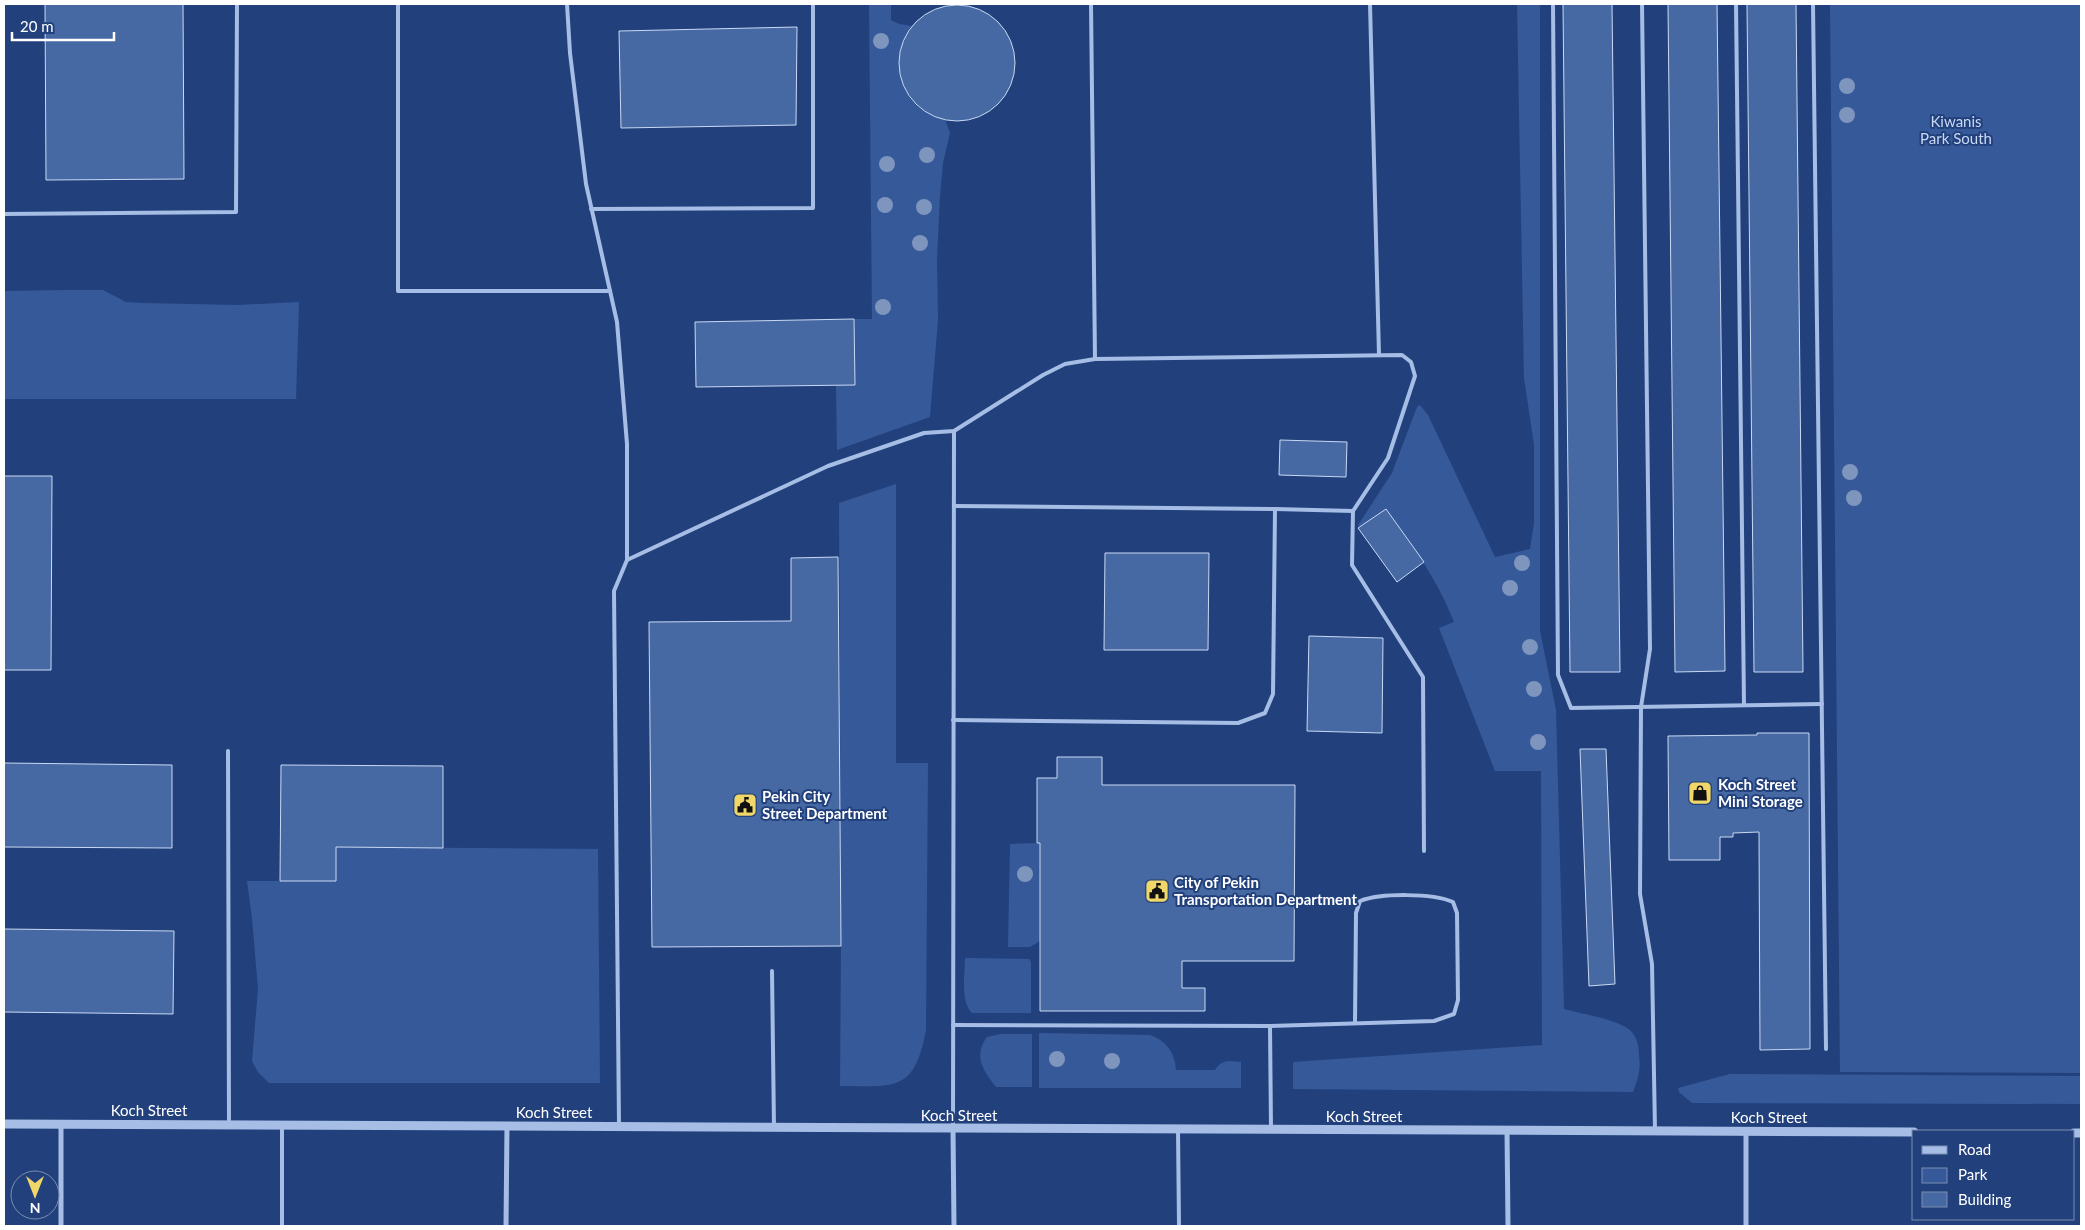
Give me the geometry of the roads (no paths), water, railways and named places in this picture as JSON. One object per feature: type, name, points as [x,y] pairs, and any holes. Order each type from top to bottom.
[{"type":"street","name":"Koch Street","points":[[4,1124],[1912,1132]]},
{"type":"street","points":[[61,1124],[61,1226]]},
{"type":"street","points":[[506,1226],[507,1125]]},
{"type":"street","points":[[953,1129],[954,1226]]},
{"type":"street","points":[[1507,1130],[1508,1226]]},
{"type":"street","points":[[1746,1131],[1746,1226]]},
{"type":"lane","points":[[4,214],[236,212],[236,4]]},
{"type":"lane","points":[[398,4],[398,291],[610,291]]},
{"type":"lane","points":[[568,4],[570,52],[586,184],[617,322],[627,444],[627,560],[614,591],[619,1126]]},
{"type":"lane","points":[[591,209],[813,208],[813,4]]},
{"type":"lane","points":[[1091,4],[1095,359]]},
{"type":"lane","points":[[1370,4],[1378,355]]},
{"type":"lane","points":[[1553,4],[1558,675],[1571,708],[1822,704]]},
{"type":"lane","points":[[1642,4],[1650,649],[1640,707],[1640,894],[1652,964],[1655,1130]]},
{"type":"lane","points":[[1736,4],[1744,705]]},
{"type":"lane","points":[[1814,4],[1826,1049]]},
{"type":"lane","points":[[627,560],[828,466],[924,433],[954,431],[1043,375],[1065,364],[1095,359],[1402,355],[1411,362],[1415,376],[1388,458],[1353,511],[1352,565],[1423,677],[1424,850]]},
{"type":"lane","points":[[953,1129],[954,431]]},
{"type":"lane","points":[[954,506],[1353,511]]},
{"type":"lane","points":[[953,720],[1238,723],[1265,713],[1273,694],[1275,509]]},
{"type":"lane","points":[[228,752],[229,1124]]},
{"type":"lane","points":[[953,1025],[1270,1026],[1434,1021],[1454,1014],[1458,1000],[1457,914],[1453,902],[1440,896],[1373,896],[1360,901],[1356,914],[1355,1023]]},
{"type":"lane","points":[[772,971],[774,1128]]},
{"type":"lane","points":[[1270,1026],[1271,1129]]},
{"type":"lane","points":[[282,1125],[282,1226]]},
{"type":"lane","points":[[1178,1129],[1179,1226]]},
{"type":"place","name":"Koch Street Mini Storage","points":[[1700,793]]},
{"type":"place","name":"Pekin City Street Department","points":[[745,805]]},
{"type":"place","name":"City of Pekin Transportation Department","points":[[1157,891]]},
{"type":"park label","name":"Kiwanis Park South","points":[[1956,130]]}]
